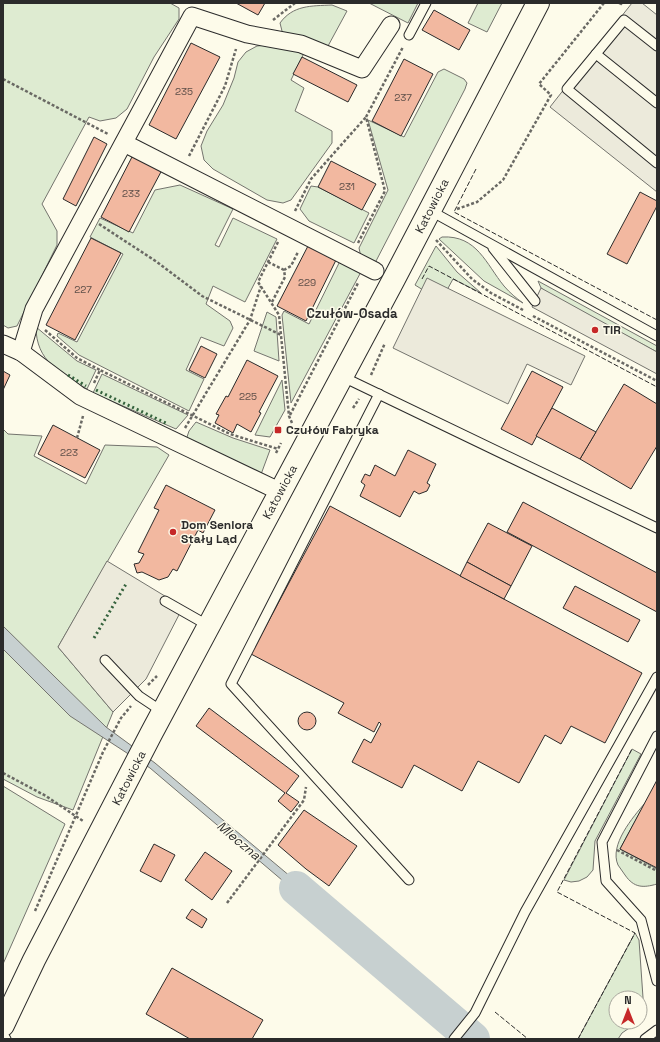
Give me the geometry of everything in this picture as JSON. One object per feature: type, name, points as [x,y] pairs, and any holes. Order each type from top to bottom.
[{"type":"main road","name":"Katowicka","points":[[3,1025],[34,960],[163,712],[342,376],[384,275],[429,210],[538,3]]},
{"type":"street","points":[[21,352],[34,309],[192,16],[247,34],[301,44],[362,69],[391,25]]},
{"type":"street","points":[[124,143],[384,275]]},
{"type":"street","points":[[3,344],[21,352],[80,396],[281,492]]},
{"type":"lane","points":[[409,35],[426,3]]},
{"type":"lane","points":[[657,46],[624,20],[567,89],[657,163]]},
{"type":"lane","points":[[596,54],[657,103]]},
{"type":"lane","points":[[429,210],[657,336]]},
{"type":"lane","points":[[490,243],[535,300]]},
{"type":"lane","points":[[342,376],[657,528]]},
{"type":"lane","points":[[379,394],[231,684],[409,880]]},
{"type":"lane","points":[[165,601],[209,626]]},
{"type":"lane","points":[[104,660],[139,696],[163,712]]},
{"type":"lane","points":[[454,1039],[474,1013],[525,912],[657,677]]},
{"type":"lane","points":[[657,736],[602,842],[606,881],[641,920],[657,981]]},
{"type":"lane","points":[[644,1039],[657,1030]]},
{"type":"lane","points":[[3,1034],[6,1039]]},
{"type":"path","points":[[182,173],[225,86],[236,47],[247,34],[279,16],[295,3]]},
{"type":"path","points":[[454,210],[477,202],[503,180],[551,95],[539,84],[604,3]]},
{"type":"path","points":[[292,423],[289,416],[279,314],[258,282],[311,179],[366,117],[409,35]]},
{"type":"path","points":[[3,79],[124,143]]},
{"type":"path","points":[[350,258],[385,191],[366,117]]},
{"type":"path","points":[[84,216],[157,262],[202,296],[281,335]]},
{"type":"path","points":[[284,270],[291,266],[307,236]]},
{"type":"path","points":[[434,239],[472,279],[491,294],[525,312]]},
{"type":"path","points":[[268,262],[284,270]]},
{"type":"path","points":[[271,303],[285,277],[284,270]]},
{"type":"path","points":[[289,416],[364,271],[384,275]]},
{"type":"path","points":[[176,442],[250,320],[261,286]]},
{"type":"path","points":[[532,315],[657,381]]},
{"type":"path","points":[[77,438],[88,400],[100,370],[230,434],[278,449]]},
{"type":"path","points":[[33,916],[103,752],[121,718]]},
{"type":"path","points":[[226,903],[271,846],[304,800],[309,771]]},
{"type":"path","points":[[3,773],[46,796],[75,817],[101,832]]},
{"type":"path","points":[[602,842],[657,871]]},
{"type":"green space","points":[[3,3],[170,3],[179,8],[179,19],[154,57],[127,109],[116,118],[100,121],[89,117],[42,204],[57,231],[57,245],[17,326],[8,328],[3,325]]},
{"type":"green space","points":[[369,3],[418,3],[408,23]]},
{"type":"green space","points":[[478,3],[502,3],[487,32],[468,23]]},
{"type":"green space","points":[[332,5],[347,11],[328,46],[285,35],[282,31],[280,23],[291,13],[303,8]]},
{"type":"green space","points":[[277,44],[304,53],[291,80],[304,88],[295,111],[332,131],[332,143],[291,200],[283,203],[267,200],[213,169],[204,160],[201,146],[207,131],[223,105],[234,78],[238,62],[246,52],[257,46]]},
{"type":"green space","points":[[444,69],[464,79],[467,83],[465,89],[375,263],[361,257],[359,248],[388,190],[368,120],[404,137],[438,72]]},
{"type":"green space","points":[[180,185],[233,209],[215,245],[219,247],[233,218],[277,239],[245,302],[213,286],[206,304],[230,321],[233,328],[224,346],[201,337],[186,370],[204,379],[189,411],[79,355],[57,336],[58,333],[77,342],[123,254],[90,237],[100,218],[133,233],[155,190]]},
{"type":"green space","points":[[311,186],[318,187],[369,213],[354,243],[309,221],[300,209]]},
{"type":"green space","points":[[442,237],[464,241],[472,246],[486,260],[504,286],[523,303],[484,281],[439,239]]},
{"type":"green space","points":[[436,246],[457,272],[481,293],[453,279],[441,301],[415,285]]},
{"type":"green space","points":[[341,259],[362,270],[291,403],[282,315],[284,311],[309,324]]},
{"type":"green space","points":[[538,281],[657,346],[657,352],[551,295],[541,288]]},
{"type":"green space","points":[[267,312],[276,317],[279,361],[254,351]]},
{"type":"green space","points":[[36,327],[77,361],[96,370],[87,389],[51,365],[40,349]]},
{"type":"green space","points":[[102,374],[188,415],[176,429],[93,393]]},
{"type":"green space","points":[[282,380],[285,410],[270,437],[255,435]]},
{"type":"green space","points":[[196,422],[233,438],[270,450],[260,477],[186,440],[189,431]]},
{"type":"green space","points":[[3,429],[8,434],[42,436],[34,456],[86,484],[105,445],[157,447],[169,455],[58,647],[113,712],[73,810],[37,797],[3,779]]},
{"type":"green space","points":[[632,749],[641,754],[595,841],[593,870],[587,877],[579,881],[571,882],[564,880]]},
{"type":"green space","points":[[3,786],[65,824],[3,964]]},
{"type":"green space","points":[[645,803],[620,849],[657,869],[657,884],[639,886],[635,885],[628,879],[618,865],[616,857],[619,840],[629,823]]},
{"type":"green space","points":[[635,933],[639,940],[642,990],[608,990],[608,1030],[626,1030],[618,1039],[578,1039]]},
{"type":"shaded area","points":[[632,3],[642,3],[657,15],[657,192],[550,107]]},
{"type":"shaded area","points":[[427,278],[585,356],[571,385],[527,364],[508,404],[393,348]]},
{"type":"shaded area","name":"TIR","points":[[541,288],[657,352],[657,374],[532,307]]},
{"type":"shaded area","points":[[107,561],[183,607],[146,679],[113,712],[58,647]]},
{"type":"water","points":[[3,626],[106,727],[155,763],[334,913],[329,920],[150,768],[70,716],[3,649]]},
{"type":"building","points":[[236,3],[265,3],[258,15]]},
{"type":"building","points":[[434,10],[470,30],[459,50],[422,30]]},
{"type":"building","points":[[191,43],[220,57],[176,139],[149,125]]},
{"type":"building","points":[[302,57],[357,85],[348,102],[293,74]]},
{"type":"building","points":[[404,59],[433,74],[401,136],[372,121]]},
{"type":"building","points":[[94,137],[107,144],[76,206],[63,199]]},
{"type":"building","points":[[133,155],[162,170],[129,232],[101,217]]},
{"type":"building","points":[[331,161],[376,184],[362,210],[318,187]]},
{"type":"building","points":[[640,192],[657,201],[657,206],[627,264],[607,254]]},
{"type":"building","points":[[91,238],[121,253],[75,340],[46,325]]},
{"type":"building","points":[[309,244],[337,258],[306,321],[277,306]]},
{"type":"building","points":[[201,346],[217,354],[205,378],[189,370]]},
{"type":"building","points":[[247,360],[278,376],[259,412],[261,413],[251,432],[237,424],[233,433],[215,423],[219,415],[216,414],[226,396],[228,397]]},
{"type":"building","points":[[3,371],[10,375],[3,390]]},
{"type":"building","points":[[532,371],[563,387],[532,445],[501,429]]},
{"type":"building","points":[[624,384],[657,404],[657,446],[631,489],[580,459]]},
{"type":"building","points":[[552,408],[596,432],[580,459],[536,436]]},
{"type":"building","points":[[53,425],[100,450],[85,478],[38,454]]},
{"type":"building","points":[[408,450],[436,464],[427,483],[430,485],[427,491],[419,494],[414,491],[400,517],[360,496],[365,485],[361,482],[365,474],[370,476],[375,465],[395,476]]},
{"type":"building","name":"Dom Seniora Stały Ląd","points":[[166,485],[215,510],[203,533],[198,530],[177,571],[173,569],[168,577],[159,580],[142,572],[137,573],[134,564],[139,563],[144,554],[138,552],[159,510],[154,508]]},
{"type":"building","points":[[523,502],[657,573],[657,612],[507,532]]},
{"type":"building","points":[[330,506],[642,673],[605,743],[571,726],[561,744],[545,735],[519,783],[478,761],[462,791],[414,765],[402,788],[352,762],[364,739],[371,743],[381,724],[379,722],[374,732],[338,713],[344,703],[251,654]]},
{"type":"building","points":[[488,523],[532,546],[511,586],[467,562]]},
{"type":"building","points":[[467,562],[511,586],[504,599],[460,576]]},
{"type":"building","points":[[575,586],[640,620],[628,642],[563,608]]},
{"type":"building","points":[[209,708],[299,776],[286,793],[299,802],[291,812],[278,801],[285,793],[196,726]]},
{"type":"building","points":[[307,712],[313,715],[316,721],[313,727],[307,730],[301,727],[298,721],[301,715]]},
{"type":"building","points":[[657,780],[657,868],[620,849]]},
{"type":"building","points":[[304,810],[357,846],[329,886],[278,845]]},
{"type":"building","points":[[154,844],[175,855],[161,882],[140,871]]},
{"type":"building","points":[[205,852],[232,871],[212,900],[185,880]]},
{"type":"building","points":[[192,909],[207,919],[202,928],[186,918]]},
{"type":"building","points":[[172,968],[263,1020],[252,1039],[190,1039],[146,1014]]},
{"type":"waterway","name":"Mleczna","points":[[296,888],[473,1039]]},
{"type":"hedge","points":[[68,375],[86,386]]},
{"type":"hedge","points":[[96,390],[168,424]]},
{"type":"hedge","points":[[94,638],[126,584]]},
{"type":"fence","points":[[476,169],[454,212],[657,320]]},
{"type":"fence","points":[[422,279],[429,266],[657,387]]},
{"type":"fence","points":[[578,1039],[635,933],[557,892],[632,749]]},
{"type":"fence","points":[[495,1012],[528,1039]]},
{"type":"place","name":"TIR","points":[[595,330]]},
{"type":"place","name":"Czułów Fabryka","points":[[278,430]]},
{"type":"place","name":"Dom Seniora Stały Ląd","points":[[173,532]]},
{"type":"district","name":"Czułów-Osada","points":[[352,313]]}]
